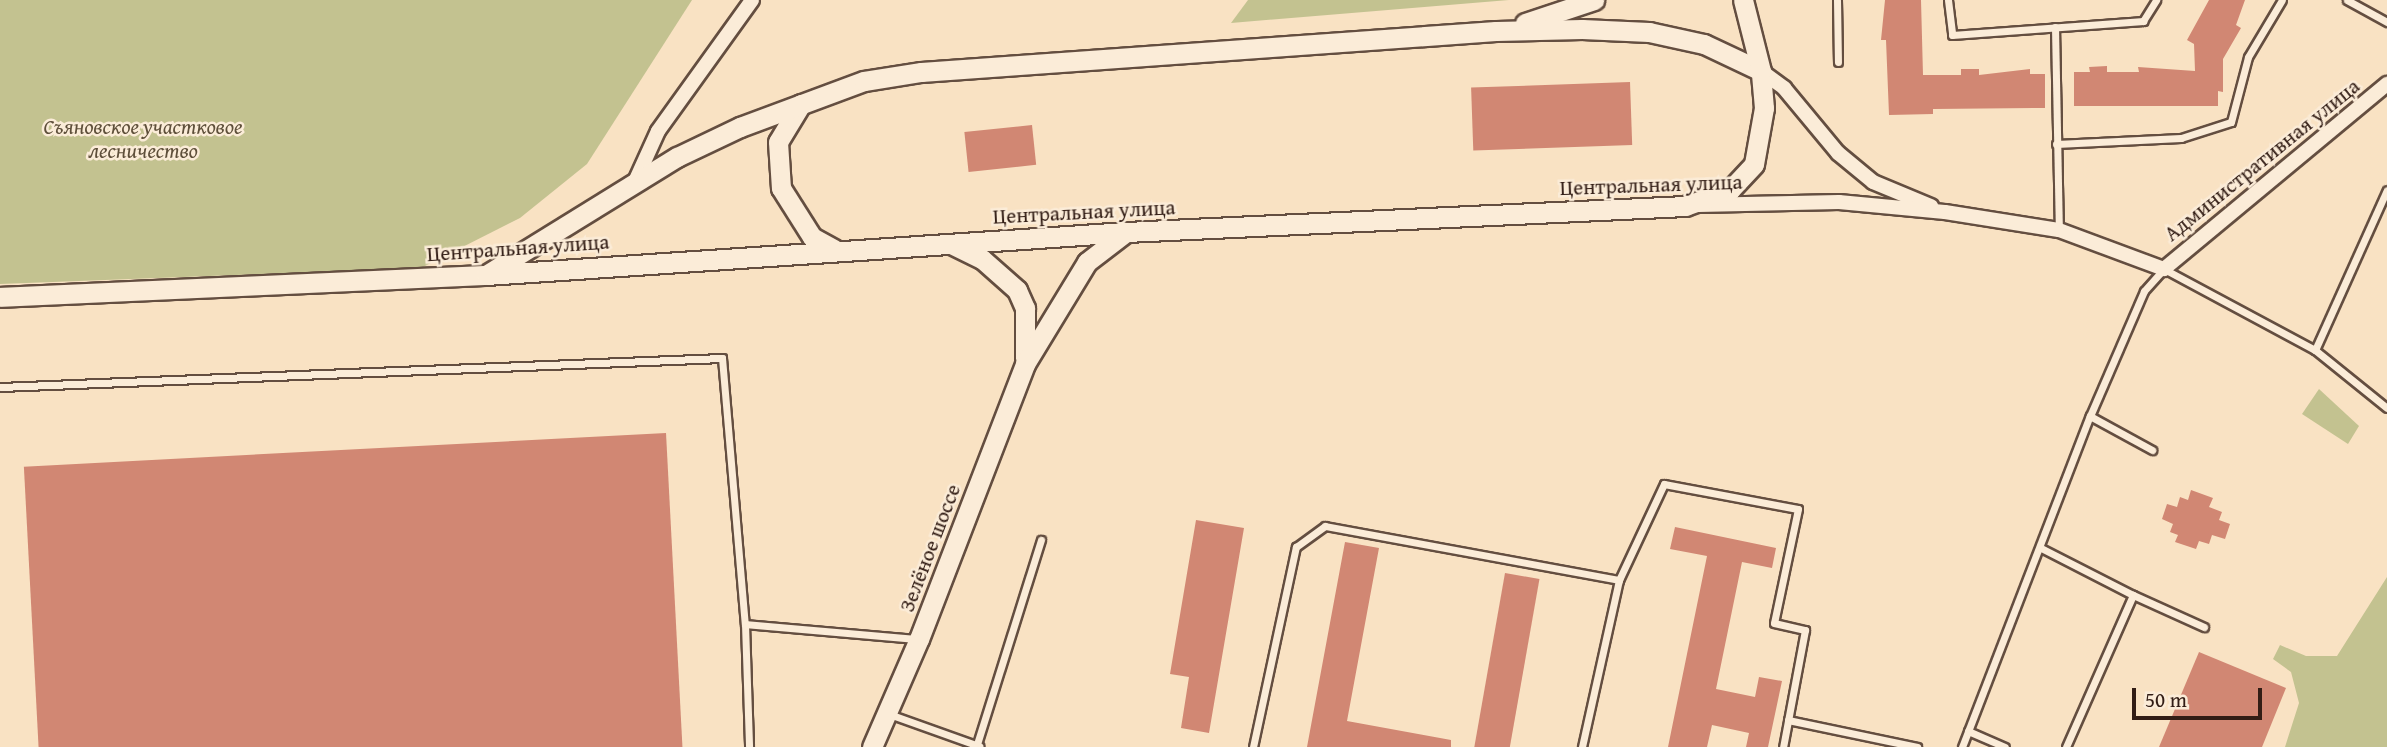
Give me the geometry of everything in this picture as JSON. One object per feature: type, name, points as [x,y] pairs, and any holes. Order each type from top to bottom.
[{"type":"main road","points":[[1496,31],[1594,0]]},
{"type":"main road","points":[[1685,206],[1730,190],[1754,164],[1764,108],[1761,71],[1743,0]]},
{"type":"main road","points":[[486,275],[677,157],[800,104],[864,81],[921,72],[1496,31],[1649,32],[1704,44],[1761,71]]},
{"type":"main road","points":[[800,104],[778,142],[781,188],[811,237],[834,249]]},
{"type":"main road","name":"Центральная улица","points":[[0,297],[486,275],[834,249],[1126,232],[1685,206]]},
{"type":"main road","points":[[1025,364],[1087,262],[1126,232]]},
{"type":"main road","points":[[946,243],[982,259],[1017,290],[1025,308],[1025,364]]},
{"type":"main road","name":"Зелёное шоссе","points":[[872,747],[919,639],[1025,364]]},
{"type":"street","points":[[634,186],[658,131],[752,0]]},
{"type":"street","points":[[1761,71],[1784,88],[1838,153],[1873,182],[1945,212]]},
{"type":"street","name":"Административная улица","points":[[2164,269],[2196,238],[2386,86]]},
{"type":"street","name":"Центральная улица","points":[[1685,206],[1839,202],[1945,212],[2059,230],[2164,269]]},
{"type":"lane","points":[[1837,0],[1838,62]]},
{"type":"lane","points":[[1948,0],[1952,35],[2143,20],[2156,0]]},
{"type":"lane","points":[[2056,144],[2181,138],[2231,122],[2248,57],[2282,0]]},
{"type":"lane","points":[[2347,0],[2387,22]]},
{"type":"lane","points":[[2055,27],[2059,230]]},
{"type":"lane","points":[[2315,350],[2387,190]]},
{"type":"lane","points":[[1962,747],[2090,416],[2144,291],[2164,269],[2315,350],[2387,408]]},
{"type":"lane","points":[[0,387],[722,358],[745,624],[749,747]]},
{"type":"lane","points":[[2090,416],[2152,450]]},
{"type":"lane","points":[[1582,747],[1619,580],[1664,484],[1798,509],[1774,623],[1805,630],[1783,747]]},
{"type":"lane","points":[[1253,747],[1296,547],[1325,526],[1619,580]]},
{"type":"lane","points":[[887,713],[978,745],[1041,540]]},
{"type":"lane","points":[[2041,548],[2133,595],[2204,627]]},
{"type":"lane","points":[[2066,747],[2133,595]]},
{"type":"lane","points":[[745,624],[919,639]]},
{"type":"lane","points":[[1788,720],[1917,747]]},
{"type":"lane","points":[[1968,732],[2005,747]]},
{"type":"green space","name":"Съяновское участковое лесничество","points":[[0,0],[692,0],[587,164],[520,218],[421,268],[0,284]]},
{"type":"green space","points":[[1248,0],[1509,0],[1231,23]]},
{"type":"green space","points":[[2319,389],[2359,426],[2348,444],[2302,414]]},
{"type":"green space","points":[[2387,577],[2387,747],[2285,747],[2299,703],[2291,672],[2273,659],[2280,645],[2306,656],[2337,656]]},
{"type":"building","points":[[1885,0],[1921,0],[1923,75],[1961,75],[1961,69],[1979,69],[1979,75],[2030,69],[2030,74],[2045,74],[2045,108],[1933,109],[1933,114],[1889,115],[1886,40],[1881,40]]},
{"type":"building","points":[[2209,0],[2245,0],[2236,25],[2241,28],[2223,59],[2223,92],[2218,91],[2218,106],[2074,106],[2074,72],[2090,72],[2089,67],[2107,66],[2107,72],[2139,72],[2138,67],[2195,71],[2194,44],[2187,40]]},
{"type":"building","points":[[1630,82],[1632,145],[1473,151],[1471,88]]},
{"type":"building","points":[[1032,125],[1036,165],[969,172],[964,132]]},
{"type":"building","points":[[666,433],[682,747],[39,747],[24,467]]},
{"type":"building","points":[[2191,490],[2213,498],[2209,507],[2222,512],[2219,520],[2230,524],[2225,539],[2212,535],[2209,544],[2199,541],[2196,549],[2175,542],[2178,535],[2170,532],[2173,524],[2162,519],[2167,504],[2177,507],[2180,497],[2188,500]]},
{"type":"building","points":[[1196,520],[1244,528],[1209,733],[1181,728],[1189,677],[1170,674]]},
{"type":"building","points":[[1675,527],[1776,548],[1772,568],[1742,562],[1716,689],[1755,697],[1759,677],[1782,681],[1768,747],[1746,747],[1749,733],[1712,725],[1707,747],[1668,747],[1707,556],[1670,549]]},
{"type":"building","points":[[1345,542],[1379,548],[1347,721],[1451,740],[1451,747],[1307,747]]},
{"type":"building","points":[[1505,573],[1539,579],[1510,747],[1474,747]]},
{"type":"building","points":[[2199,652],[2286,688],[2262,747],[2159,747]]}]
